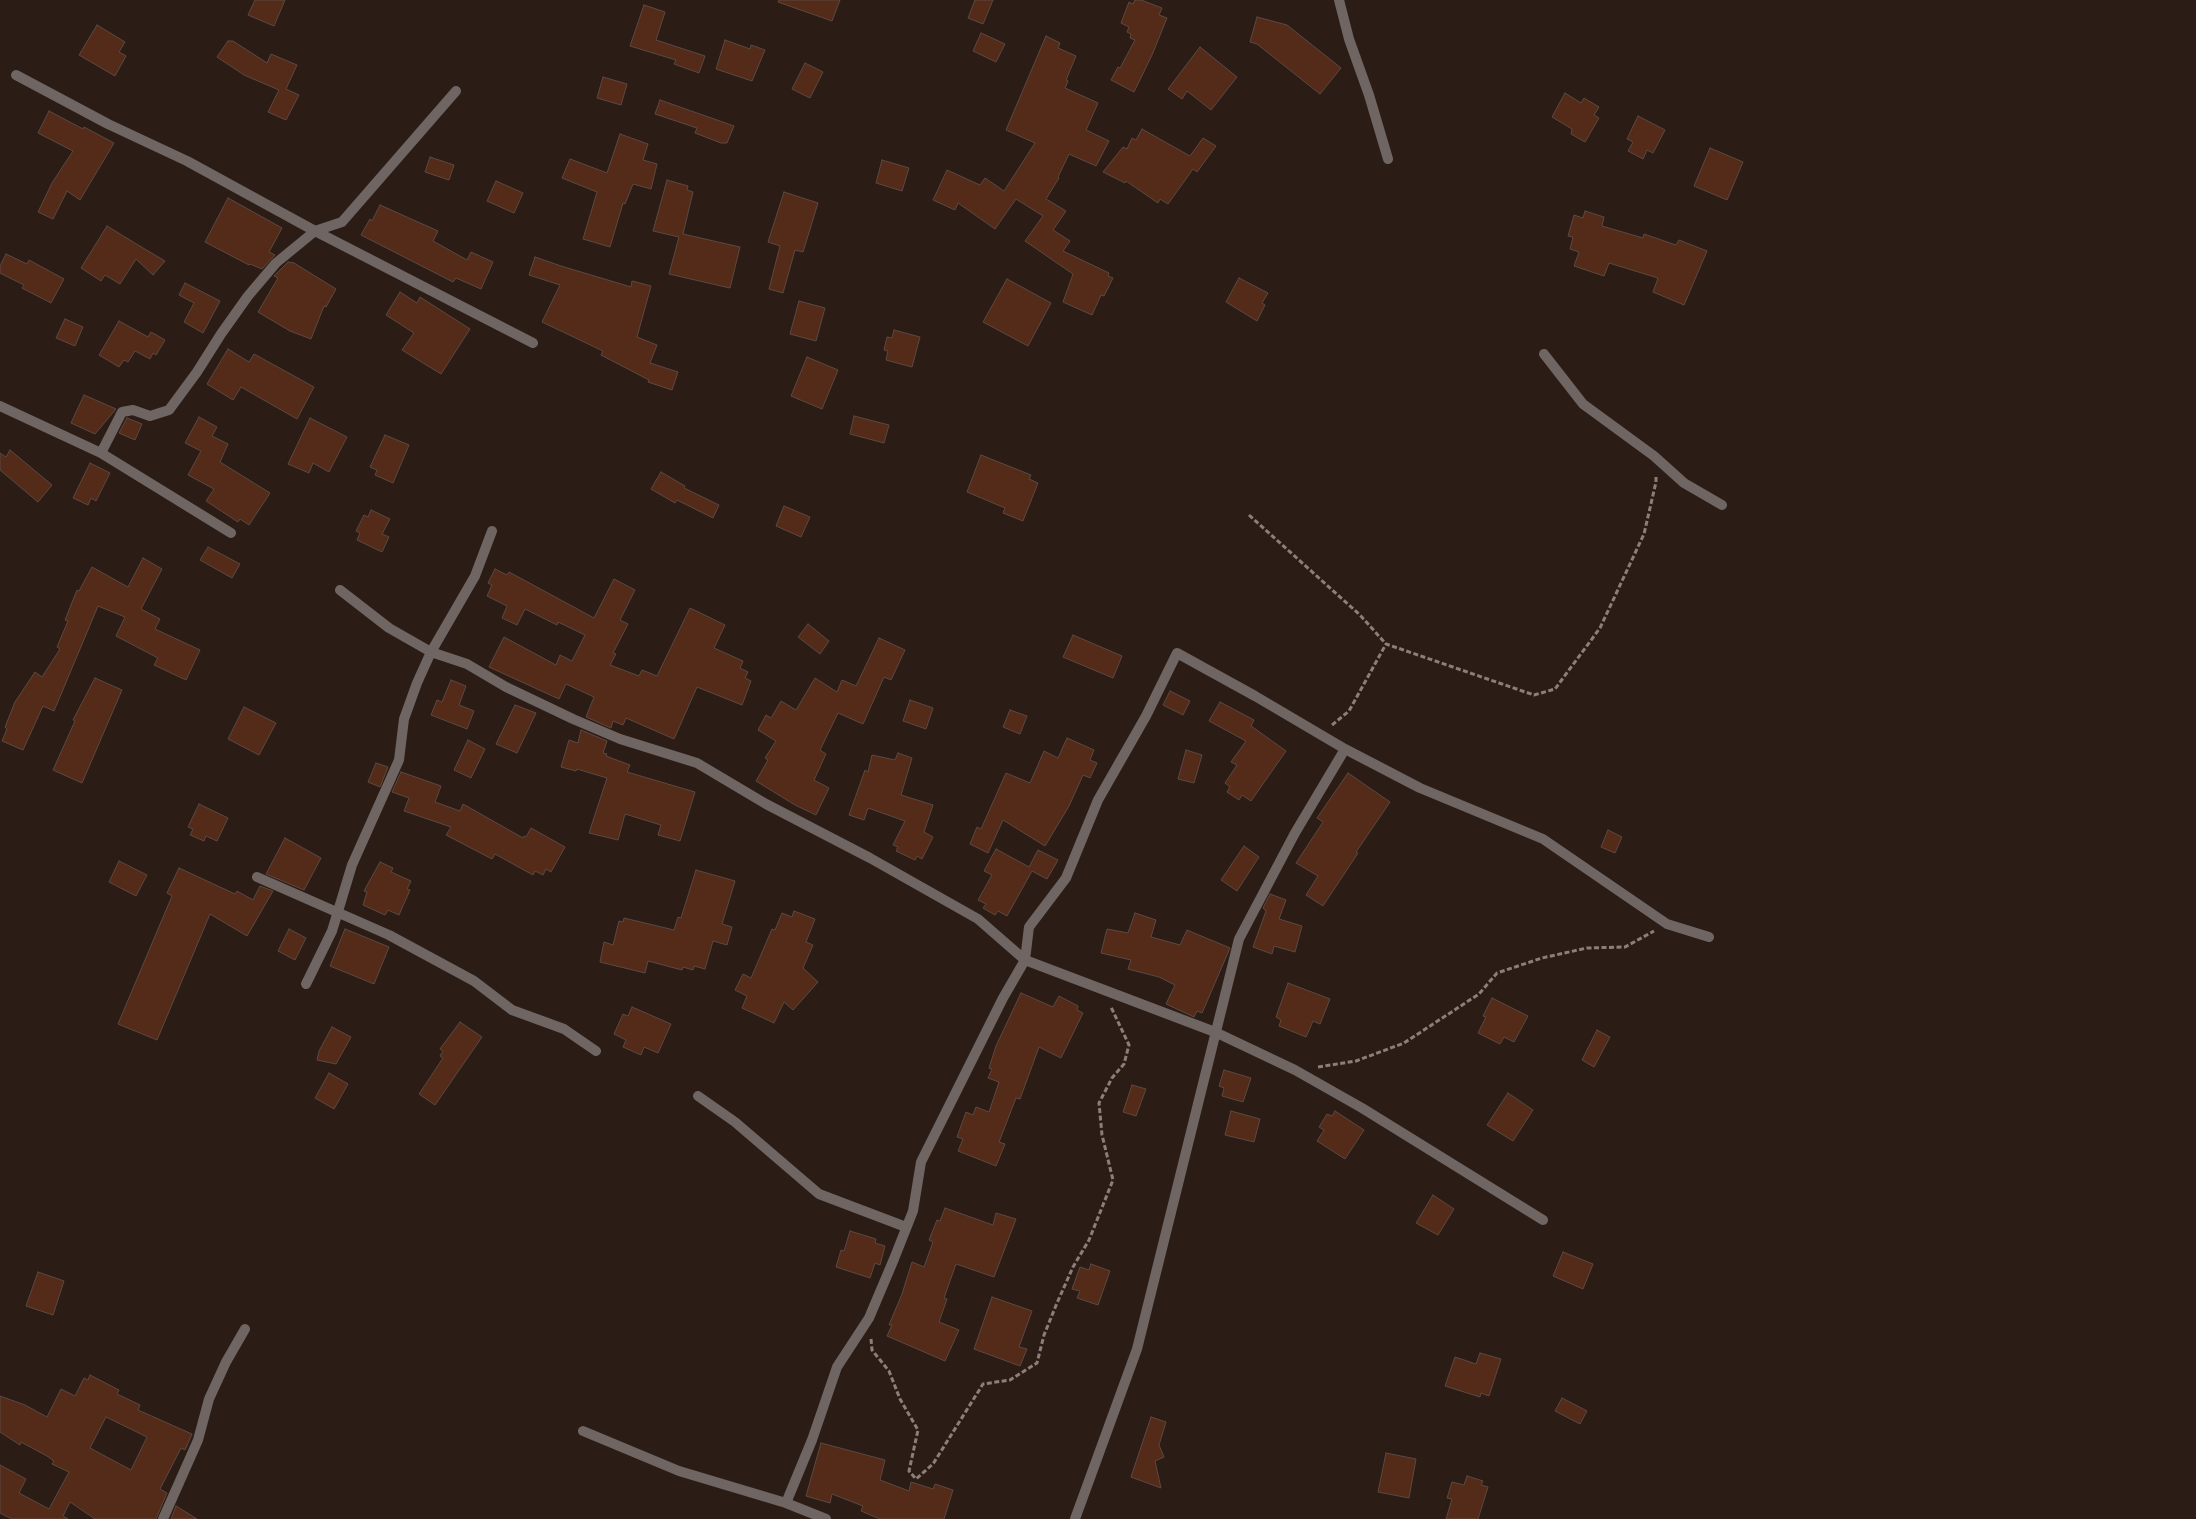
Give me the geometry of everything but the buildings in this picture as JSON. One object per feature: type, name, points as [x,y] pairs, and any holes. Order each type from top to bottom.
[{"type":"street","points":[[1339,0],[1349,39],[1369,95],[1388,159]]},
{"type":"street","points":[[16,75],[108,124],[187,161],[315,231],[533,343]]},
{"type":"street","points":[[101,453],[122,412],[133,410],[150,416],[169,410],[248,296],[276,263],[315,231],[342,222],[456,91]]},
{"type":"street","points":[[1544,354],[1583,404],[1654,456],[1684,483],[1722,505]]},
{"type":"street","points":[[0,406],[101,453],[231,533]]},
{"type":"street","points":[[306,984],[332,930],[352,865],[399,760],[404,719],[431,652],[475,576],[492,530]]},
{"type":"street","points":[[340,590],[389,628],[431,652],[467,664],[506,687],[612,736],[696,763],[766,804],[870,858],[978,920],[1025,960],[1215,1032],[1295,1070],[1362,1108],[1543,1220]]},
{"type":"street","points":[[786,1503],[812,1440],[837,1367],[869,1318],[913,1211],[921,1162],[1003,998],[1025,960],[1030,927],[1066,878],[1098,800],[1146,716],[1177,653],[1256,696],[1345,750],[1420,788],[1543,839],[1667,924],[1709,937]]},
{"type":"street","points":[[1075,1519],[1137,1349],[1239,939],[1295,833],[1345,750]]},
{"type":"street","points":[[258,877],[337,914],[389,935],[474,981],[512,1010],[564,1029],[596,1051]]},
{"type":"street","points":[[698,1096],[735,1122],[819,1194],[906,1227]]},
{"type":"street","points":[[163,1519],[198,1440],[209,1399],[226,1362],[245,1329]]},
{"type":"street","points":[[583,1431],[679,1471],[786,1503],[826,1519]]},
{"type":"path","points":[[1249,515],[1360,615],[1386,644],[1534,695],[1555,689],[1600,628],[1644,534],[1656,482],[1654,456]]},
{"type":"path","points":[[1319,735],[1350,711],[1386,644]]},
{"type":"path","points":[[1295,1070],[1356,1061],[1404,1043],[1479,994],[1497,973],[1542,958],[1587,948],[1625,947],[1667,924]]},
{"type":"path","points":[[869,1318],[872,1350],[889,1371],[900,1399],[918,1430],[910,1471],[916,1479],[933,1464],[983,1384],[1010,1380],[1037,1363],[1044,1335],[1073,1267],[1090,1240],[1102,1213],[1113,1180],[1102,1135],[1099,1116],[1100,1102],[1112,1078],[1124,1064],[1129,1045],[1101,989]]}]
